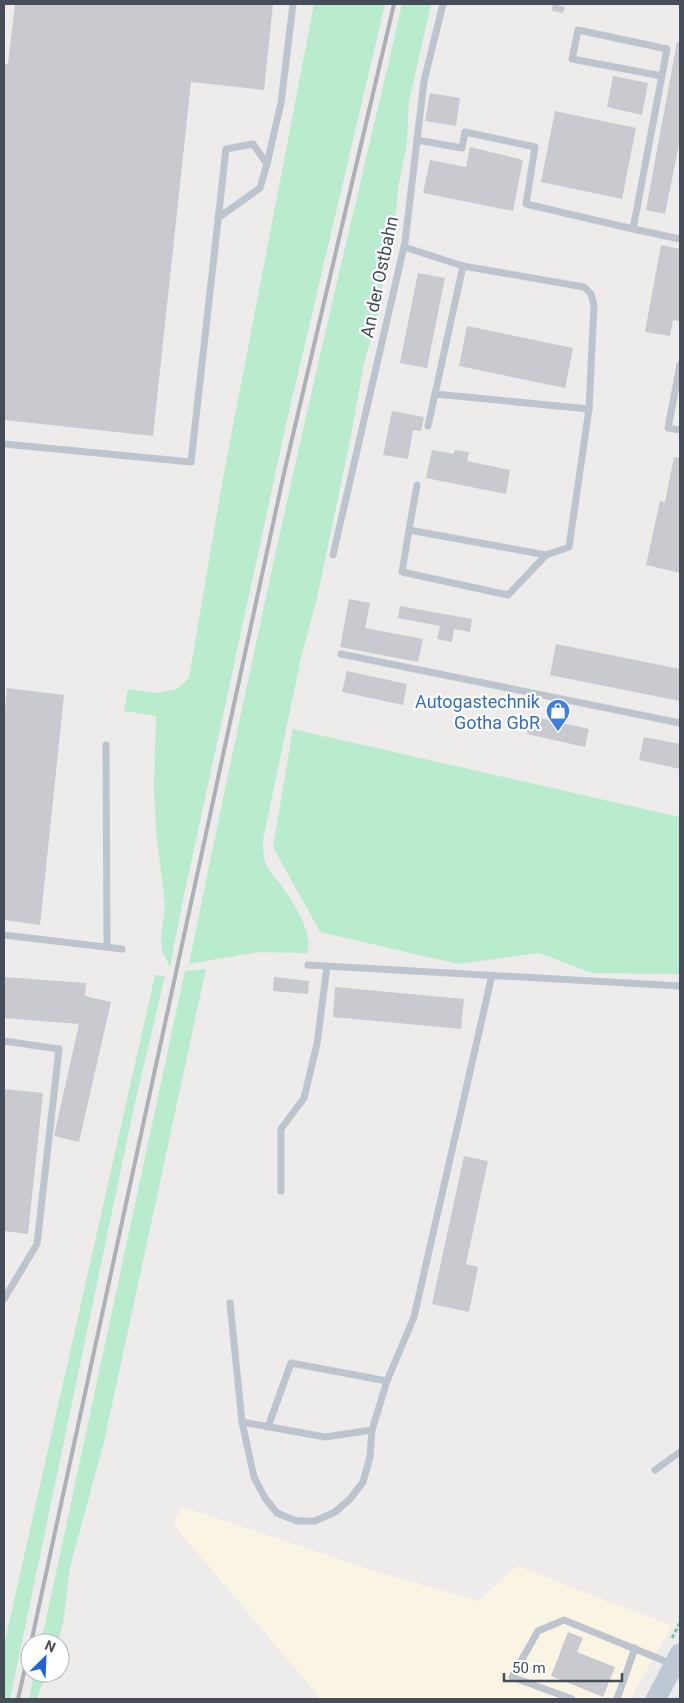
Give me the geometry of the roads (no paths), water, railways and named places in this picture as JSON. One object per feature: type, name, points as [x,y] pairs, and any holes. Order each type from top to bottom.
[{"type":"street","points":[[656,1699],[677,1659]]},
{"type":"lane","points":[[218,218],[260,188],[281,104],[293,4]]},
{"type":"lane","name":"An der Ostbahn","points":[[333,555],[404,247],[424,81],[443,4]]},
{"type":"lane","points":[[633,229],[662,76],[667,49],[578,30],[572,59],[662,76]]},
{"type":"lane","points":[[417,140],[462,148],[465,132],[535,147],[526,204],[680,239]]},
{"type":"lane","points":[[4,444],[191,462],[226,150],[253,144],[267,164]]},
{"type":"lane","points":[[404,247],[463,266],[584,287],[591,294],[594,305],[589,409],[569,547],[546,554],[409,530]]},
{"type":"lane","points":[[428,426],[463,266]]},
{"type":"lane","points":[[680,365],[668,428],[680,430]]},
{"type":"lane","points":[[435,394],[589,409]]},
{"type":"lane","points":[[417,486],[402,572],[508,595],[546,554]]},
{"type":"lane","points":[[341,654],[680,723]]},
{"type":"lane","points":[[106,745],[107,947]]},
{"type":"lane","points":[[4,935],[122,949]]},
{"type":"lane","points":[[308,965],[680,986]]},
{"type":"lane","points":[[281,1191],[280,1129],[304,1098],[317,1044],[327,966]]},
{"type":"lane","points":[[230,1303],[242,1422],[254,1477],[265,1498],[277,1513],[297,1520],[315,1521],[335,1512],[363,1482],[370,1457],[372,1430],[387,1382],[414,1316],[492,975]]},
{"type":"lane","points":[[4,1042],[59,1049],[37,1244],[4,1299]]},
{"type":"lane","points":[[268,1427],[291,1363],[387,1382]]},
{"type":"lane","points":[[242,1422],[325,1437],[372,1430]]},
{"type":"lane","points":[[655,1470],[680,1452]]},
{"type":"lane","points":[[572,1699],[512,1677],[538,1631],[564,1620],[635,1648],[677,1659]]},
{"type":"lane","points":[[616,1699],[635,1648]]},
{"type":"railway","points":[[33,1633],[284,473],[394,4]]},
{"type":"railway","points":[[18,1699],[22,1683]]},
{"type":"place","name":"Autogastechnik Gotha GbR","points":[[558,732]]}]
